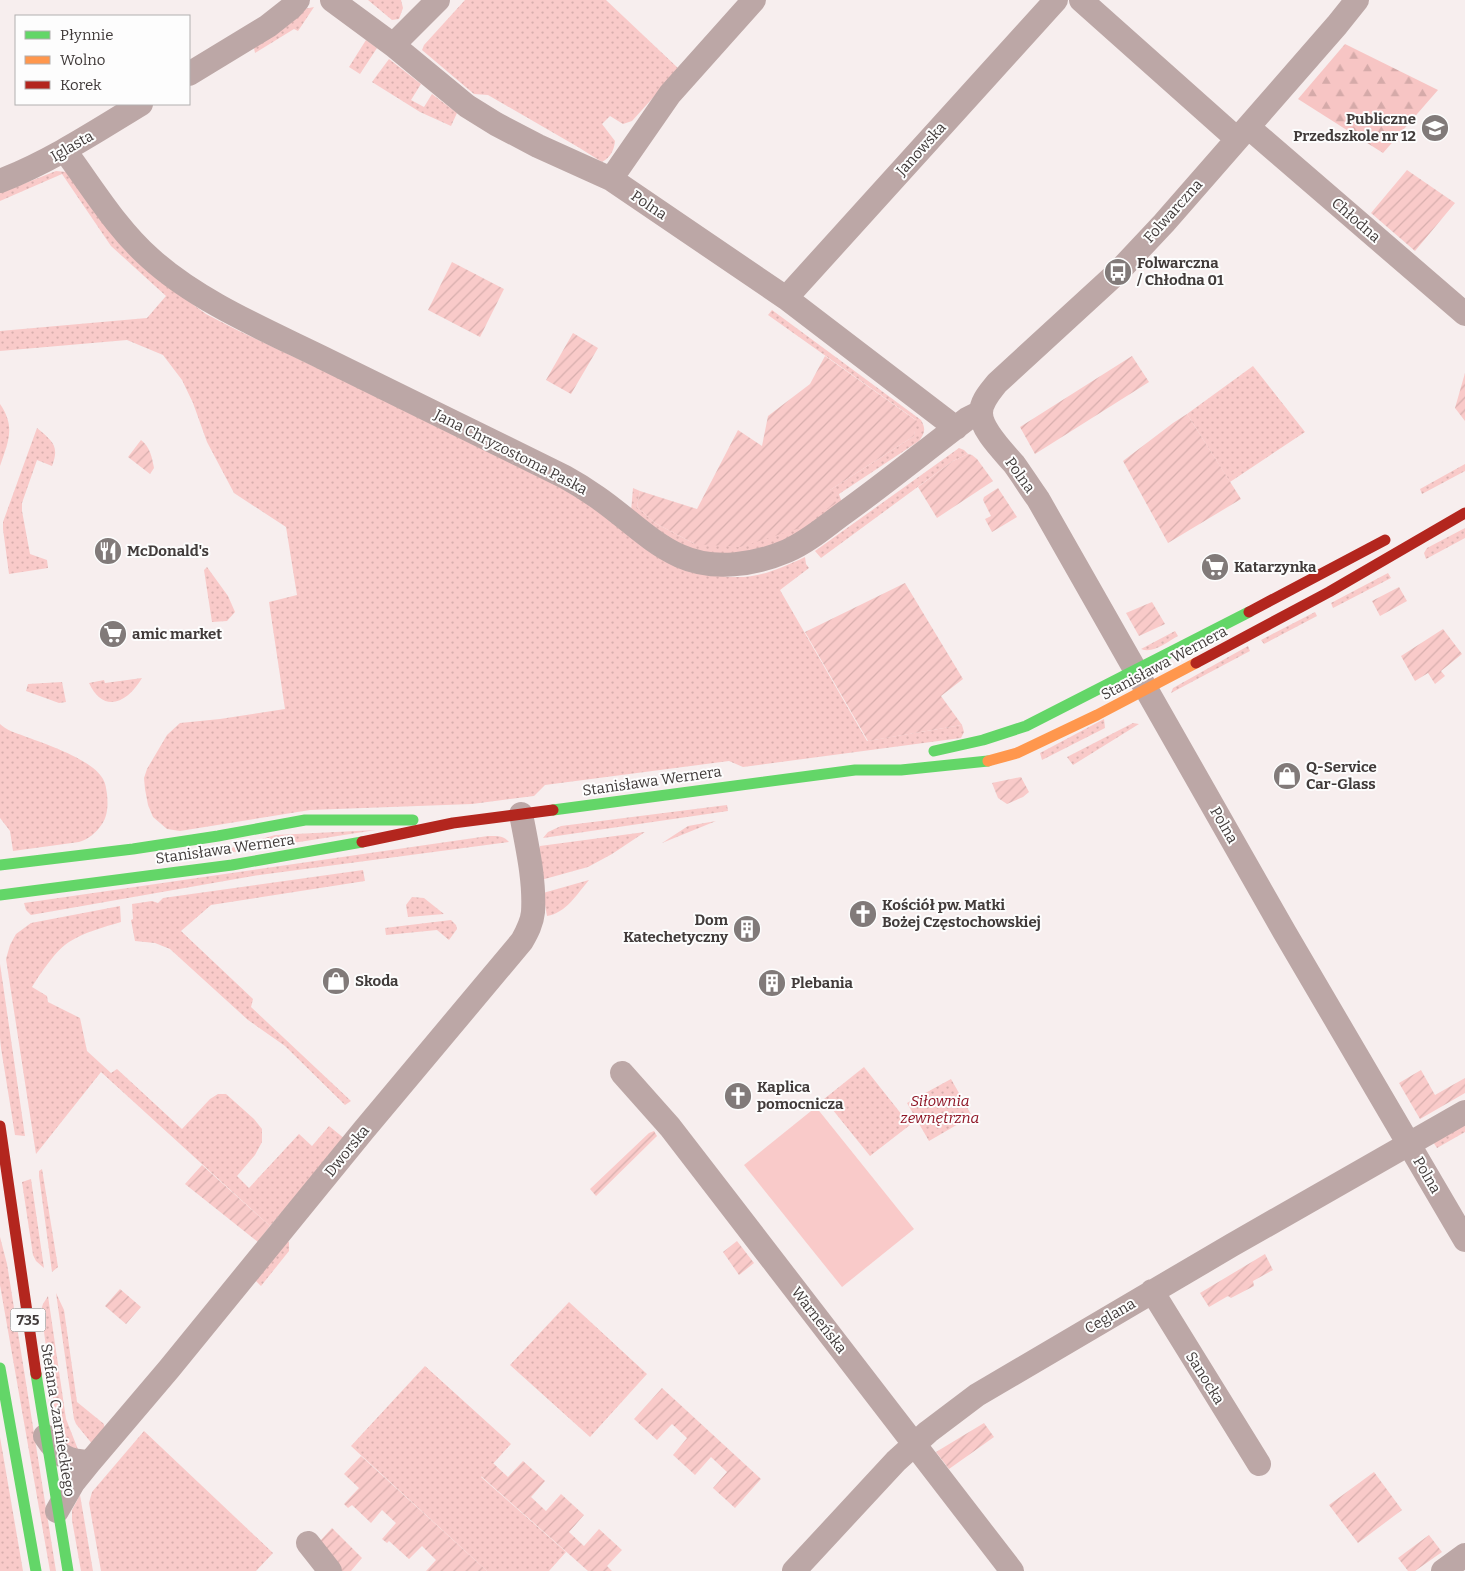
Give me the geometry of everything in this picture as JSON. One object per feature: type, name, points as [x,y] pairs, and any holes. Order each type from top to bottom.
[{"type":"street","points":[[190,73],[268,26],[298,0]]},
{"type":"street","name":"Polna","points":[[332,0],[393,45],[467,106],[538,146],[611,179],[786,298],[956,428]]},
{"type":"street","points":[[393,45],[438,0]]},
{"type":"street","points":[[611,179],[670,94],[754,0]]},
{"type":"street","name":"Janowska","points":[[786,298],[1056,0]]},
{"type":"street","name":"Chłodna","points":[[1081,0],[1465,314]]},
{"type":"street","name":"Folwarczna","points":[[981,412],[987,395],[997,383],[1118,272],[1164,224],[1357,0]]},
{"type":"street","name":"Iglasta","points":[[0,181],[65,151],[139,105]]},
{"type":"street","name":"Jana Chryzostoma Paska","points":[[65,151],[129,236],[149,257],[176,280],[208,300],[272,333],[565,476],[597,497],[664,547],[702,563],[734,564],[756,561],[787,550],[809,538],[891,479],[967,419],[981,412]]},
{"type":"street","name":"Polna","points":[[981,412],[982,422],[1038,499],[1286,933],[1465,1240]]},
{"type":"street","name":"Stanisława Wernera","points":[[924,754],[983,740],[1026,726],[1141,680],[1329,592],[1465,514]]},
{"type":"street","name":"Stanisława Wernera","points":[[855,770],[901,770],[940,767],[989,761],[1017,753],[1064,732],[1141,680],[1392,536]]},
{"type":"street","name":"Stanisława Wernera","points":[[0,895],[232,864],[373,840],[452,823],[855,770],[902,759]]},
{"type":"street","name":"Dworska","points":[[57,1511],[73,1483],[90,1462],[522,941],[529,929],[533,913],[532,886],[521,814]]},
{"type":"street","name":"Stanisława Wernera","points":[[0,865],[133,849],[305,820],[380,820],[452,823]]},
{"type":"street","name":"Warneńska","points":[[622,1073],[670,1127],[1012,1571]]},
{"type":"street","name":"Ceglana","points":[[794,1571],[914,1444],[977,1394],[1152,1291],[1465,1112]]},
{"type":"street","name":"Stefana Czarnieckiego","points":[[0,1126],[45,1436],[68,1571]]},
{"type":"street","name":"Sanocka","points":[[1152,1291],[1259,1464]]},
{"type":"street","points":[[0,1368],[36,1571]]},
{"type":"street","points":[[45,1436],[60,1454],[78,1461],[90,1462]]},
{"type":"street","points":[[308,1543],[330,1571]]},
{"type":"street","points":[[1443,1571],[1465,1555]]},
{"type":"green space","points":[[368,0],[401,0],[403,8],[399,19],[392,20]]},
{"type":"green space","points":[[465,0],[606,0],[679,69],[632,121],[623,124],[610,116],[602,124],[615,141],[612,153],[602,162],[488,95],[474,94],[422,50],[424,45]]},
{"type":"green space","points":[[314,7],[298,31],[294,29],[255,53],[254,48],[304,9]]},
{"type":"green space","points":[[366,40],[377,48],[360,74],[349,67]]},
{"type":"green space","points":[[1345,44],[1438,90],[1383,153],[1298,99]]},
{"type":"green space","points":[[389,59],[421,84],[411,100],[424,107],[432,94],[457,113],[451,126],[420,112],[372,82]]},
{"type":"green space","points":[[1407,170],[1455,203],[1415,251],[1371,213]]},
{"type":"green space","points":[[56,171],[67,172],[172,289],[206,314],[518,463],[558,484],[702,573],[731,577],[755,576],[778,569],[805,557],[809,568],[780,590],[867,741],[962,725],[964,732],[961,738],[743,767],[729,761],[545,785],[534,796],[472,804],[310,810],[180,831],[167,829],[153,817],[148,805],[144,778],[147,769],[167,735],[180,723],[285,709],[269,602],[297,595],[286,527],[234,493],[207,442],[193,403],[182,380],[163,355],[127,340],[0,351],[0,331],[147,318],[166,296],[111,246],[62,174],[0,201],[0,193]]},
{"type":"green space","points":[[452,262],[504,289],[480,337],[428,310]]},
{"type":"green space","points":[[772,310],[921,420],[924,426],[924,433],[919,441],[839,494],[844,509],[766,552],[712,555],[674,543],[631,512],[633,488],[640,491],[637,507],[655,523],[695,544],[830,490],[914,436],[916,420],[768,315]]},
{"type":"green space","points":[[573,333],[598,348],[571,394],[546,380]]},
{"type":"green space","points":[[825,356],[917,421],[914,436],[830,490],[836,503],[797,529],[740,547],[695,544],[655,523],[637,507],[640,491],[697,509],[738,430],[762,446],[768,416],[810,384]]},
{"type":"green space","points":[[1132,356],[1149,382],[1035,454],[1020,427]]},
{"type":"green space","points":[[1253,366],[1305,432],[1230,482],[1187,414]]},
{"type":"green space","points":[[1465,373],[1465,421],[1455,408]]},
{"type":"green space","points":[[0,404],[8,420],[9,435],[0,466]]},
{"type":"green space","points":[[1187,414],[1241,499],[1168,543],[1123,461]]},
{"type":"green space","points":[[37,428],[53,444],[55,448],[54,459],[52,466],[37,460],[22,503],[22,511],[30,554],[47,560],[48,568],[9,574],[3,522]]},
{"type":"green space","points":[[141,440],[149,449],[151,456],[154,468],[150,474],[128,457]]},
{"type":"green space","points":[[959,448],[968,454],[953,461],[821,558],[815,551]]},
{"type":"green space","points":[[968,454],[977,459],[993,481],[937,518],[918,487],[953,461]]},
{"type":"green space","points":[[1465,464],[1465,471],[1422,494],[1420,489]]},
{"type":"green space","points":[[998,488],[1017,517],[992,532],[985,519],[991,516],[983,500],[984,497]]},
{"type":"green space","points":[[1465,528],[1465,538],[1426,559],[1424,553],[1427,548]]},
{"type":"green space","points":[[207,567],[228,596],[235,612],[227,621],[212,622],[204,570]]},
{"type":"green space","points":[[1388,573],[1391,578],[1333,608],[1331,603]]},
{"type":"green space","points":[[905,583],[963,679],[941,696],[962,725],[868,741],[805,632]]},
{"type":"green space","points":[[1399,587],[1407,601],[1380,616],[1372,601]]},
{"type":"green space","points":[[1152,602],[1165,624],[1139,636],[1126,613]]},
{"type":"green space","points":[[1315,612],[1317,616],[1264,644],[1261,640]]},
{"type":"green space","points":[[1443,629],[1462,654],[1441,671],[1445,676],[1435,684],[1428,673],[1415,681],[1401,656]]},
{"type":"green space","points":[[1175,631],[1178,636],[1160,647],[1150,650],[1141,649]]},
{"type":"green space","points":[[1248,646],[1250,651],[1171,693],[1173,688]]},
{"type":"green space","points":[[142,678],[130,693],[116,702],[102,699],[95,693],[89,683],[104,680],[105,683]]},
{"type":"green space","points":[[62,682],[66,702],[59,703],[26,691],[28,684]]},
{"type":"green space","points":[[1104,719],[1105,728],[1042,760],[1040,753]]},
{"type":"green space","points":[[1133,723],[1139,724],[1073,765],[1067,757]]},
{"type":"green space","points":[[0,724],[11,731],[79,759],[89,765],[103,779],[107,809],[102,824],[92,835],[79,842],[13,851],[10,831],[0,818]]},
{"type":"green space","points":[[1021,777],[1029,792],[1023,797],[1007,804],[998,798],[992,783]]},
{"type":"green space","points":[[727,805],[728,811],[543,838],[548,832],[561,826]]},
{"type":"green space","points":[[716,821],[662,843],[688,826]]},
{"type":"green space","points":[[376,830],[208,856],[207,853],[221,851],[275,835]]},
{"type":"green space","points":[[645,832],[588,867],[541,880],[538,851],[540,846]]},
{"type":"green space","points":[[488,836],[502,837],[509,842],[253,876],[31,915],[26,910],[24,903]]},
{"type":"green space","points":[[363,870],[365,881],[211,905],[181,931],[253,999],[251,1007],[351,1101],[345,1105],[285,1046],[248,1020],[170,949],[155,943],[135,941],[131,920],[133,919],[132,904],[152,901],[158,903],[163,898]]},
{"type":"green space","points":[[589,880],[565,907],[547,916],[543,893]]},
{"type":"green space","points":[[412,897],[424,898],[444,914],[408,917],[406,905]]},
{"type":"green space","points":[[120,906],[121,922],[75,938],[69,942],[54,956],[32,987],[47,996],[48,1002],[80,1018],[87,1051],[111,1073],[117,1069],[182,1129],[210,1099],[218,1094],[226,1094],[254,1119],[262,1129],[262,1142],[255,1155],[237,1176],[249,1188],[299,1134],[312,1146],[329,1126],[345,1139],[270,1226],[101,1072],[36,1154],[6,959],[10,945],[16,934],[31,923]]},
{"type":"green space","points":[[451,920],[457,929],[449,940],[437,930],[386,935],[385,928]]},
{"type":"green space","points":[[0,964],[25,1136],[15,1135],[1,1048]]},
{"type":"green space","points":[[864,1067],[910,1125],[870,1156],[824,1099]]},
{"type":"green space","points":[[1421,1070],[1435,1095],[1465,1078],[1465,1093],[1420,1119],[1399,1083]]},
{"type":"green space","name":"Siłownia zewnętrzna","points":[[951,1079],[972,1116],[929,1141],[907,1103]]},
{"type":"green space","points":[[816,1107],[914,1229],[842,1287],[744,1165]]},
{"type":"green space","points":[[1465,1124],[1465,1132],[1437,1148],[1433,1142]]},
{"type":"green space","points":[[654,1131],[657,1136],[596,1196],[590,1189],[649,1133]]},
{"type":"green space","points":[[202,1165],[270,1226],[258,1242],[185,1184]]},
{"type":"green space","points":[[42,1169],[58,1267],[52,1272],[39,1176],[39,1171]]},
{"type":"green space","points":[[31,1179],[44,1268],[36,1261],[33,1255],[22,1182]]},
{"type":"green space","points":[[0,1237],[7,1264],[56,1571],[50,1571],[0,1285]]},
{"type":"green space","points":[[286,1240],[289,1242],[289,1251],[261,1286],[255,1280]]},
{"type":"green space","points":[[737,1241],[754,1263],[739,1275],[723,1252]]},
{"type":"green space","points":[[1265,1254],[1273,1270],[1253,1281],[1254,1286],[1231,1298],[1228,1296],[1209,1307],[1200,1293]]},
{"type":"green space","points":[[120,1289],[141,1307],[126,1324],[105,1306]]},
{"type":"green space","points":[[56,1293],[64,1310],[77,1402],[104,1424],[105,1431],[93,1445],[74,1419]]},
{"type":"green space","points":[[48,1296],[66,1419],[79,1452],[64,1443],[57,1427],[41,1310]]},
{"type":"green space","points":[[569,1302],[647,1374],[590,1437],[510,1365]]},
{"type":"green space","points":[[425,1366],[511,1444],[481,1477],[566,1552],[549,1571],[487,1571],[351,1446]]},
{"type":"green space","points":[[662,1388],[761,1479],[735,1508],[713,1488],[727,1472],[711,1457],[695,1475],[673,1455],[687,1438],[672,1424],[657,1440],[634,1419]]},
{"type":"green space","points":[[984,1423],[994,1437],[949,1469],[936,1452]]},
{"type":"green space","points":[[144,1431],[273,1553],[256,1571],[101,1571],[89,1503],[92,1492]]},
{"type":"green space","points":[[0,1437],[23,1571],[0,1571]]},
{"type":"green space","points":[[361,1456],[487,1571],[426,1571],[436,1560],[422,1546],[409,1559],[389,1541],[387,1543],[382,1539],[396,1523],[382,1510],[371,1523],[352,1505],[348,1508],[344,1504],[359,1488],[344,1474]]},
{"type":"green space","points":[[523,1461],[545,1481],[531,1497],[546,1511],[561,1494],[584,1515],[569,1532],[584,1546],[599,1529],[622,1550],[607,1566],[612,1571],[588,1571],[481,1476],[493,1463],[508,1477]]},
{"type":"green space","points":[[1374,1472],[1402,1510],[1358,1543],[1329,1505]]},
{"type":"green space","points":[[80,1495],[93,1571],[81,1571],[72,1520],[72,1510]]},
{"type":"green space","points":[[332,1528],[362,1558],[351,1571],[342,1571],[321,1545],[321,1540]]},
{"type":"green space","points":[[1429,1535],[1442,1552],[1415,1571],[1408,1571],[1398,1558]]},
{"type":"traffic: fast","points":[[934,751],[983,740],[1026,726],[1249,612]]},
{"type":"traffic: fast","points":[[553,810],[855,770],[901,770],[988,761]]},
{"type":"traffic: fast","points":[[0,865],[133,849],[305,820],[413,820]]},
{"type":"traffic: fast","points":[[0,895],[232,865],[362,842]]},
{"type":"traffic: fast","points":[[0,1368],[36,1571]]},
{"type":"traffic: fast","points":[[36,1374],[68,1571]]},
{"type":"traffic: slow","points":[[988,761],[1017,753],[1097,715],[1196,663]]},
{"type":"traffic: jam","points":[[1196,663],[1329,592],[1465,513]]},
{"type":"traffic: jam","points":[[1249,612],[1385,540]]},
{"type":"traffic: jam","points":[[362,842],[453,823],[553,810]]},
{"type":"traffic: jam","points":[[0,1126],[36,1374]]},
{"type":"place","name":"Publiczne Przedszkole nr 12","points":[[1435,128]]},
{"type":"place","name":"Folwarczna / Chłodna 01","points":[[1118,272]]},
{"type":"place","name":"McDonald's","points":[[108,551]]},
{"type":"place","name":"Katarzynka","points":[[1215,567]]},
{"type":"place","name":"amic market","points":[[113,634]]},
{"type":"place","name":"Q-Service Car-Glass","points":[[1287,776]]},
{"type":"place","name":"Kościół pw. Matki Bożej Częstochowskiej","points":[[863,914]]},
{"type":"place","name":"Dom Katechetyczny","points":[[747,929]]},
{"type":"place","name":"Skoda","points":[[336,981]]},
{"type":"place","name":"Plebania","points":[[772,983]]},
{"type":"place","name":"Kaplica pomocnicza","points":[[738,1096]]}]
